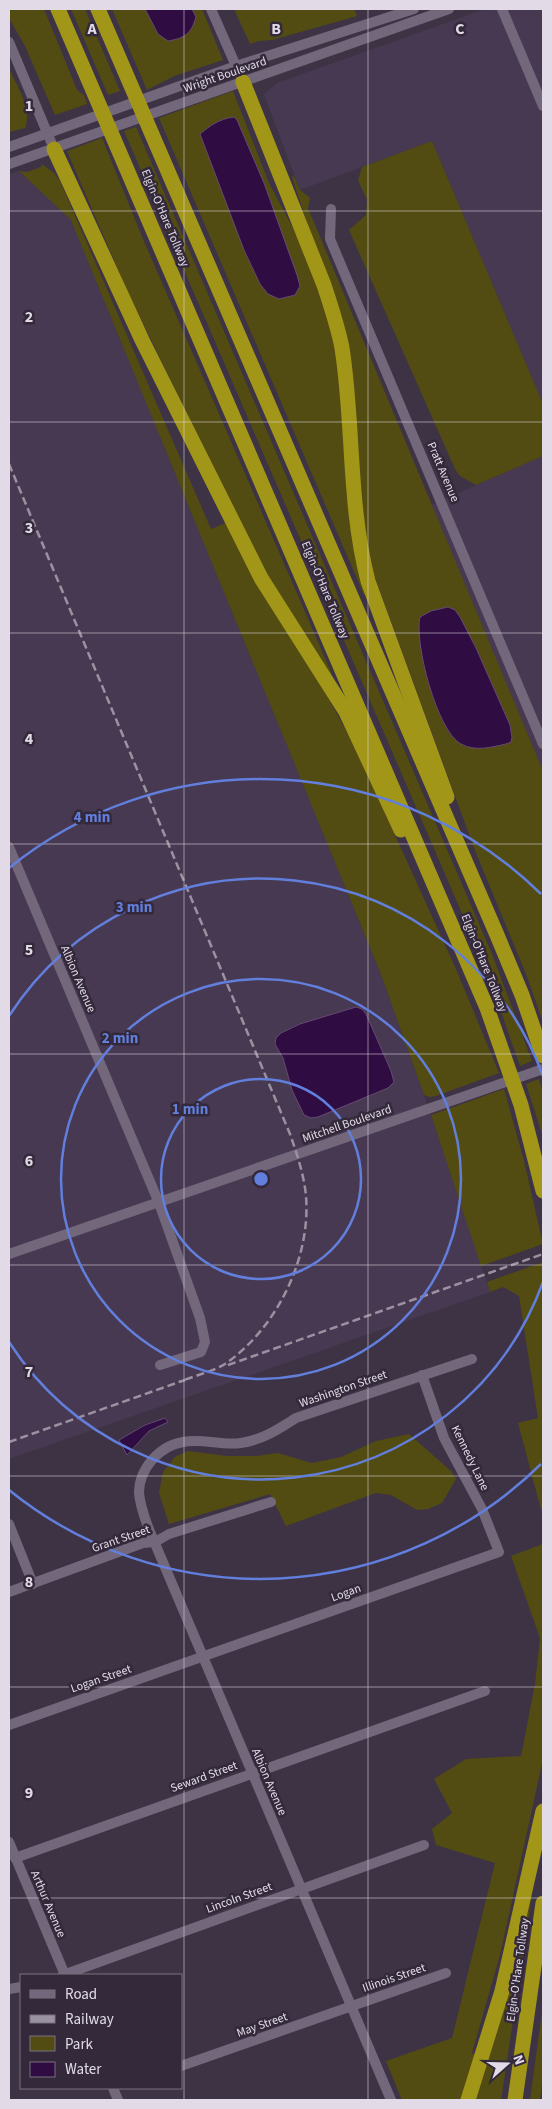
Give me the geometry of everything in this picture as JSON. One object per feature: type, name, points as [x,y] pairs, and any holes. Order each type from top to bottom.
[{"type":"highway","name":"Elgin-O'Hare Tollway","points":[[58,9],[456,933],[503,1052],[520,1105],[543,1191]]},
{"type":"highway","name":"Elgin-O'Hare Tollway","points":[[98,9],[476,886],[522,995],[543,1056]]},
{"type":"highway","points":[[243,82],[324,285],[333,313],[341,346],[346,384],[355,509],[360,550],[368,580],[445,789],[476,886]]},
{"type":"highway","points":[[54,149],[138,331],[261,578],[346,712],[427,884],[456,933]]},
{"type":"highway","points":[[468,2100],[502,1991],[543,1811]]},
{"type":"highway","name":"Elgin-O'Hare Tollway","points":[[515,2100],[543,1903]]},
{"type":"street","points":[[211,9],[243,82]]},
{"type":"street","name":"Wright Boulevard","points":[[9,147],[236,66],[414,9]]},
{"type":"street","name":"Wright Boulevard","points":[[9,164],[449,9]]},
{"type":"street","points":[[502,9],[543,106]]},
{"type":"street","points":[[9,42],[54,149]]},
{"type":"street","name":"Pratt Avenue","points":[[331,209],[330,239],[543,744]]},
{"type":"street","name":"Albion Avenue","points":[[9,847],[159,1202]]},
{"type":"street","name":"Mitchell Boulevard","points":[[9,1254],[543,1069]]},
{"type":"street","points":[[159,1202],[183,1266],[200,1318],[205,1342],[201,1352],[160,1366]]},
{"type":"street","name":"Washington Street","points":[[145,1470],[161,1452],[176,1444],[185,1441],[227,1444],[251,1441],[272,1434],[296,1418],[472,1358]]},
{"type":"street","name":"Kennedy Lane","points":[[422,1375],[444,1438],[482,1509],[499,1552]]},
{"type":"street","name":"Albion Avenue","points":[[145,1470],[140,1482],[140,1500],[155,1542],[202,1657],[391,2100]]},
{"type":"street","name":"Grant Street","points":[[9,1592],[143,1543],[155,1542],[169,1534],[271,1502]]},
{"type":"street","points":[[9,1524],[33,1584]]},
{"type":"street","name":"Logan","points":[[202,1657],[499,1552]]},
{"type":"street","name":"Logan Street","points":[[9,1725],[202,1657]]},
{"type":"street","name":"Seward Street","points":[[15,1858],[485,1690]]},
{"type":"street","name":"Arthur Avenue","points":[[9,1842],[64,1974]]},
{"type":"street","name":"Lincoln Street","points":[[67,1974],[424,1845]]},
{"type":"street","name":"Illinois Street","points":[[350,2006],[446,1973]]},
{"type":"street","name":"May Street","points":[[182,2066],[350,2006]]},
{"type":"shaded area","points":[[485,9],[543,9],[543,404],[432,141],[300,190],[264,94],[277,83]]},
{"type":"shaded area","points":[[19,171],[71,219],[380,972],[431,1115],[490,1292],[9,1459],[9,174]]},
{"type":"shaded area","points":[[543,456],[543,771],[431,505]]},
{"type":"green space","points":[[9,9],[44,9],[77,90],[84,95],[87,104],[55,115],[25,46],[9,18]]},
{"type":"green space","points":[[71,9],[85,9],[120,91],[108,95]]},
{"type":"green space","points":[[112,9],[145,9],[158,34],[196,17],[192,9],[202,9],[223,60],[174,76],[147,90]]},
{"type":"green space","points":[[234,9],[354,9],[357,16],[272,40],[250,44]]},
{"type":"green space","points":[[9,68],[23,97],[27,121],[25,128],[9,132]]},
{"type":"green space","points":[[233,91],[269,183],[296,234],[320,291],[335,345],[367,594],[364,595],[159,118]],"holes":[[[237,120],[264,183],[300,286],[260,284],[244,250],[227,202]]]},
{"type":"green space","points":[[136,127],[492,954],[532,1061],[520,1066],[486,969],[124,131]]},
{"type":"green space","points":[[102,138],[143,239],[332,674],[330,675],[264,570],[129,295],[67,151]]},
{"type":"green space","points":[[432,141],[543,404],[543,456],[476,485],[460,476],[455,469],[349,230],[366,215],[367,200],[358,180],[362,167]]},
{"type":"green space","points":[[42,164],[54,173],[60,181],[211,529],[226,523],[260,589],[320,683],[353,743],[456,969],[499,1073],[436,1096],[429,1097],[424,1095],[380,972],[71,220],[19,171],[27,172],[41,167]]},
{"type":"green space","points":[[294,176],[300,190],[310,198],[308,208],[543,771],[543,1022],[526,974],[476,853],[371,567],[364,535],[353,389],[308,225],[292,177]],"holes":[[[448,607],[455,610],[476,648],[510,725],[506,744],[477,748],[467,747],[451,736],[427,678]]]},
{"type":"green space","points":[[539,1079],[543,1094],[543,1137],[526,1084]]},
{"type":"green space","points":[[504,1089],[524,1161],[543,1244],[481,1266],[431,1115]]},
{"type":"green space","points":[[543,1262],[543,1517],[518,1423],[538,1418],[519,1296],[503,1287],[490,1292],[487,1282]]},
{"type":"green space","points":[[409,1434],[451,1471],[456,1479],[442,1503],[428,1509],[417,1510],[391,1495],[376,1493],[286,1526],[270,1494],[169,1524],[159,1493],[163,1472],[175,1457],[188,1451],[227,1456],[256,1456],[278,1453],[312,1463],[341,1457],[376,1441]]},
{"type":"green space","points":[[543,1544],[543,1759],[500,1955],[472,2053],[476,2055],[462,2100],[402,2100],[386,2061],[452,2038],[495,1863],[436,1845],[432,1829],[452,1813],[434,1779],[466,1759],[521,1756],[535,1684],[540,1638],[511,1556]]},
{"type":"green space","points":[[533,1888],[501,2100],[474,2100]]},
{"type":"green space","points":[[543,2004],[543,2074],[540,2100],[530,2100]]},
{"type":"water","points":[[145,9],[192,9],[196,17],[187,34],[168,41],[158,34]]},
{"type":"water","points":[[234,117],[264,183],[297,275],[300,286],[295,295],[279,299],[268,294],[260,284],[244,250],[200,134],[224,119]]},
{"type":"water","points":[[448,607],[455,610],[460,617],[476,648],[510,725],[511,742],[484,748],[472,748],[461,744],[452,736],[436,705],[429,685],[420,646],[420,617],[431,611]]},
{"type":"water","points":[[356,1007],[362,1009],[366,1014],[394,1082],[388,1088],[318,1117],[311,1118],[304,1115],[292,1090],[283,1058],[275,1044],[276,1038],[281,1033],[300,1024]]},
{"type":"water","points":[[165,1418],[168,1422],[149,1431],[127,1455],[119,1440],[145,1425]]},
{"type":"railway","points":[[9,464],[290,1134],[304,1180],[306,1220],[303,1244],[296,1268],[274,1312],[260,1332],[225,1364],[179,1382]]},
{"type":"railway","points":[[228,1365],[543,1254]]},
{"type":"railway","points":[[9,1442],[185,1380]]}]
